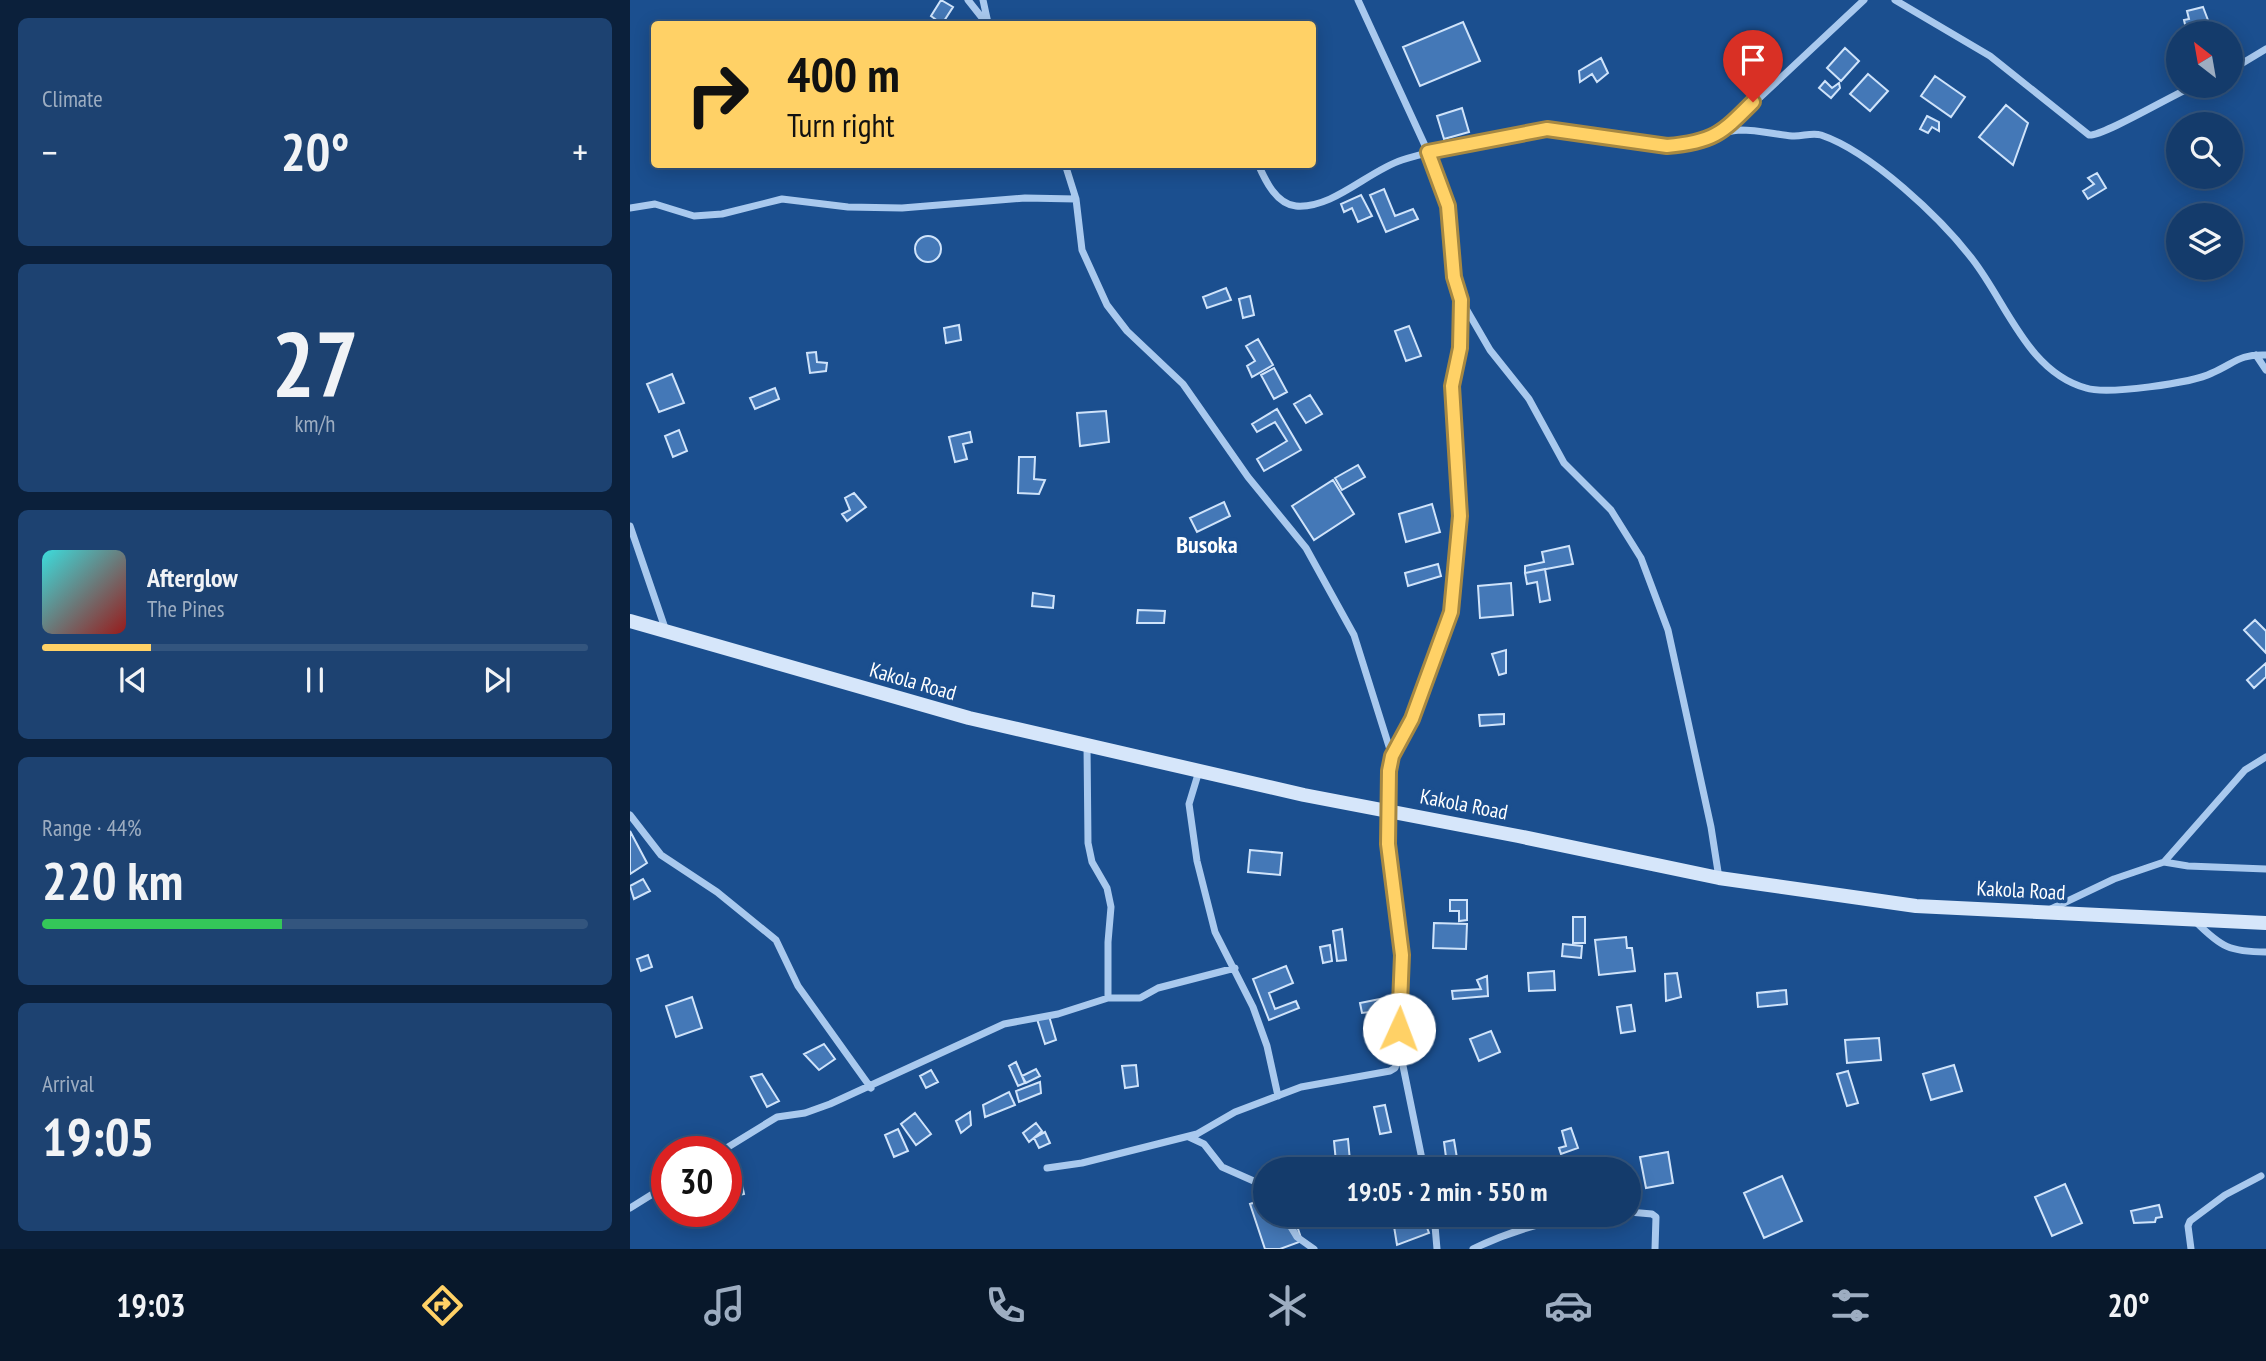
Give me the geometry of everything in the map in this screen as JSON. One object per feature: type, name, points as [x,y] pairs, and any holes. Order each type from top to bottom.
[{"type":"main road","name":"Kakola Road","points":[[630,621],[667,634],[969,718],[1199,771],[1719,878],[1916,906],[2266,923]]},
{"type":"street","points":[[968,0],[986,21]]},
{"type":"street","points":[[983,0],[987,21]]},
{"type":"street","points":[[1358,0],[1428,152],[1448,206],[1454,277],[1461,300],[1490,350],[1529,399],[1564,463],[1611,510],[1641,558],[1674,654],[1711,827],[1719,878]]},
{"type":"street","points":[[1722,133],[1864,0]]},
{"type":"street","points":[[1895,0],[1990,57],[2089,135],[2105,133],[2166,97]]},
{"type":"street","points":[[2244,62],[2266,49]]},
{"type":"street","points":[[1260,168],[1283,202],[1298,206],[1317,203],[1393,163],[1428,152],[1547,129],[1667,146],[1722,133],[1757,130],[1791,136],[1818,134],[1879,170],[1931,212],[1974,261],[2004,311],[2048,368],[2066,382],[2102,391],[2192,380],[2213,373],[2243,356],[2266,355]]},
{"type":"street","points":[[1066,168],[1076,199],[1082,250],[1107,305],[1127,331],[1183,384],[1248,477],[1306,548],[1348,619],[1392,756],[1388,844],[1402,955],[1401,1049],[1422,1157]]},
{"type":"street","points":[[630,208],[654,204],[694,216],[722,214],[782,199],[848,207],[889,208],[1025,198],[1076,199]]},
{"type":"street","points":[[1392,756],[1412,719],[1451,612],[1460,516],[1452,386],[1460,348],[1461,300]]},
{"type":"street","points":[[2256,355],[2266,370]]},
{"type":"street","points":[[630,526],[667,634]]},
{"type":"street","points":[[1087,745],[1088,843],[1092,862],[1107,888],[1111,907],[1108,998]]},
{"type":"street","points":[[2164,862],[2245,771],[2266,757]]},
{"type":"street","points":[[1199,771],[1189,804],[1197,861],[1215,932],[1235,968],[1267,1046],[1278,1096]]},
{"type":"street","points":[[630,815],[661,855],[717,892],[776,940],[798,986],[871,1088]]},
{"type":"street","points":[[2044,912],[2114,879],[2164,862],[2188,866],[2266,869]]},
{"type":"street","points":[[2193,919],[2223,946],[2238,952],[2266,952]]},
{"type":"street","points":[[742,1138],[777,1117],[805,1113],[871,1088],[1004,1024],[1058,1014],[1108,998],[1140,998],[1158,988],[1235,968]]},
{"type":"street","points":[[1047,1168],[1082,1163],[1197,1135],[1234,1112],[1301,1087],[1390,1071],[1395,1068],[1401,1049]]},
{"type":"street","points":[[1187,1136],[1204,1144],[1222,1167],[1253,1181]]},
{"type":"street","points":[[2191,1249],[2188,1226],[2190,1221],[2225,1195],[2261,1176]]},
{"type":"street","points":[[630,1208],[651,1195]]},
{"type":"street","points":[[1641,1212],[1653,1213],[1656,1217],[1655,1249]]},
{"type":"street","points":[[1291,1227],[1297,1237],[1314,1249]]},
{"type":"street","points":[[1435,1227],[1437,1249]]},
{"type":"street","points":[[1474,1249],[1510,1233],[1532,1227]]},
{"type":"building","points":[[941,0],[953,7],[944,21],[938,21],[931,16]]},
{"type":"building","points":[[2203,7],[2208,21],[2184,21],[2189,19],[2187,11]]},
{"type":"building","points":[[1463,22],[1480,61],[1420,86],[1403,47]]},
{"type":"building","points":[[1845,48],[1859,61],[1841,81],[1827,68]]},
{"type":"building","points":[[1601,58],[1608,73],[1597,82],[1592,74],[1580,82],[1579,71]]},
{"type":"building","points":[[1868,74],[1888,91],[1870,111],[1850,94]]},
{"type":"building","points":[[1935,76],[1965,97],[1951,117],[1921,96]]},
{"type":"building","points":[[1825,81],[1832,88],[1839,83],[1840,88],[1831,98],[1819,88]]},
{"type":"building","points":[[2006,105],[2028,123],[2013,165],[1979,137]]},
{"type":"building","points":[[1462,108],[1469,132],[1444,139],[1437,116]]},
{"type":"building","points":[[1927,116],[1939,122],[1939,131],[1932,127],[1928,133],[1920,129]]},
{"type":"building","points":[[2097,173],[2106,188],[2088,199],[2083,191],[2094,184],[2088,178]]},
{"type":"building","points":[[1384,189],[1395,216],[1413,209],[1418,219],[1386,232],[1370,195]]},
{"type":"building","points":[[1361,195],[1372,216],[1358,222],[1352,208],[1344,212],[1341,204]]},
{"type":"building","points":[[928,236],[937,240],[941,249],[937,258],[928,262],[919,258],[915,249],[919,240]]},
{"type":"building","points":[[1226,288],[1231,300],[1207,308],[1203,297]]},
{"type":"building","points":[[1250,296],[1254,315],[1243,318],[1239,299]]},
{"type":"building","points":[[959,325],[961,340],[946,343],[944,328]]},
{"type":"building","points":[[1409,326],[1421,356],[1406,361],[1395,331]]},
{"type":"building","points":[[1258,339],[1273,365],[1252,377],[1247,366],[1255,361],[1246,346]]},
{"type":"building","points":[[816,352],[817,362],[827,363],[826,371],[810,373],[807,353]]},
{"type":"building","points":[[1274,368],[1287,392],[1274,399],[1261,375]]},
{"type":"building","points":[[672,374],[684,403],[659,412],[647,384]]},
{"type":"building","points":[[775,388],[779,399],[755,409],[750,398]]},
{"type":"building","points":[[1310,395],[1322,414],[1306,423],[1294,404]]},
{"type":"building","points":[[1277,409],[1301,450],[1264,471],[1257,459],[1287,441],[1275,422],[1257,432],[1252,424]]},
{"type":"building","points":[[1106,411],[1109,442],[1080,446],[1077,413]]},
{"type":"building","points":[[679,430],[687,451],[673,457],[665,436]]},
{"type":"building","points":[[970,432],[972,442],[963,444],[967,459],[955,462],[949,437]]},
{"type":"building","points":[[1019,457],[1035,457],[1034,479],[1045,480],[1039,494],[1018,493]]},
{"type":"building","points":[[1358,465],[1365,477],[1342,490],[1335,478]]},
{"type":"building","points":[[1333,480],[1354,514],[1314,540],[1292,506]]},
{"type":"building","points":[[854,493],[866,507],[847,521],[842,514],[850,510],[845,498]]},
{"type":"building","points":[[1224,502],[1230,516],[1197,532],[1190,518]]},
{"type":"building","points":[[1432,504],[1440,532],[1406,542],[1399,514]]},
{"type":"building","points":[[1569,546],[1573,564],[1525,573],[1525,566],[1544,562],[1542,552]]},
{"type":"building","points":[[1438,564],[1441,576],[1408,586],[1405,573]]},
{"type":"building","points":[[1545,569],[1550,600],[1540,602],[1537,582],[1527,584],[1525,573]]},
{"type":"building","points":[[1511,583],[1513,615],[1480,618],[1478,586]]},
{"type":"building","points":[[1033,593],[1054,596],[1053,608],[1032,606]]},
{"type":"building","points":[[1138,610],[1165,611],[1164,623],[1137,623]]},
{"type":"building","points":[[2255,620],[2266,631],[2266,653],[2244,630]]},
{"type":"building","points":[[1506,650],[1506,673],[1499,675],[1492,654]]},
{"type":"building","points":[[2266,663],[2266,677],[2254,688],[2247,680]]},
{"type":"building","points":[[1504,714],[1504,724],[1480,726],[1479,715]]},
{"type":"building","points":[[630,831],[647,863],[630,874]]},
{"type":"building","points":[[1250,850],[1282,853],[1280,875],[1248,872]]},
{"type":"building","points":[[643,879],[650,891],[634,899],[630,886]]},
{"type":"building","points":[[1450,900],[1467,900],[1467,920],[1459,921],[1459,911],[1450,911]]},
{"type":"building","points":[[1573,917],[1585,917],[1585,943],[1573,943]]},
{"type":"building","points":[[1434,923],[1467,924],[1466,949],[1433,948]]},
{"type":"building","points":[[1342,929],[1346,960],[1337,961],[1333,931]]},
{"type":"building","points":[[1626,937],[1627,948],[1632,948],[1635,971],[1599,975],[1595,940]]},
{"type":"building","points":[[1563,944],[1582,946],[1581,958],[1562,956]]},
{"type":"building","points":[[1330,945],[1332,961],[1323,963],[1320,947]]},
{"type":"building","points":[[648,955],[652,967],[641,971],[637,959]]},
{"type":"building","points":[[1286,966],[1293,983],[1269,993],[1275,1009],[1296,1001],[1299,1008],[1269,1020],[1253,979]]},
{"type":"building","points":[[1554,971],[1555,990],[1529,991],[1528,973]]},
{"type":"building","points":[[1677,973],[1681,997],[1666,1001],[1665,974]]},
{"type":"building","points":[[1487,976],[1488,996],[1453,999],[1452,991],[1481,989],[1477,980]]},
{"type":"building","points":[[1786,990],[1787,1004],[1758,1007],[1757,993]]},
{"type":"building","points":[[692,997],[702,1028],[676,1037],[666,1006]]},
{"type":"building","points":[[1385,998],[1389,1020],[1379,1022],[1378,1011],[1362,1013],[1360,1003]]},
{"type":"building","points":[[1631,1005],[1635,1031],[1621,1033],[1617,1007]]},
{"type":"building","points":[[1049,1016],[1056,1040],[1045,1044],[1037,1019]]},
{"type":"building","points":[[1491,1031],[1500,1052],[1479,1061],[1470,1039]]},
{"type":"building","points":[[1879,1038],[1881,1060],[1847,1063],[1845,1040]]},
{"type":"building","points":[[824,1044],[835,1059],[819,1070],[804,1054]]},
{"type":"building","points":[[1016,1062],[1025,1083],[1018,1086],[1009,1066]]},
{"type":"building","points":[[1136,1065],[1138,1086],[1125,1088],[1122,1066]]},
{"type":"building","points":[[1954,1065],[1962,1091],[1931,1100],[1923,1074]]},
{"type":"building","points":[[1036,1069],[1040,1076],[1026,1083],[1022,1076]]},
{"type":"building","points":[[931,1070],[938,1082],[926,1088],[920,1076]]},
{"type":"building","points":[[1848,1071],[1858,1103],[1847,1106],[1837,1074]]},
{"type":"building","points":[[762,1074],[779,1101],[767,1107],[751,1077]]},
{"type":"building","points":[[1040,1082],[1041,1093],[1019,1102],[1016,1091]]},
{"type":"building","points":[[1009,1092],[1015,1105],[985,1117],[983,1105]]},
{"type":"building","points":[[1385,1105],[1391,1132],[1380,1134],[1374,1107]]},
{"type":"building","points":[[970,1112],[971,1125],[961,1133],[956,1121]]},
{"type":"building","points":[[915,1113],[931,1134],[916,1145],[901,1124]]},
{"type":"building","points":[[1036,1123],[1042,1131],[1029,1142],[1023,1133]]},
{"type":"building","points":[[1571,1128],[1578,1148],[1561,1154],[1559,1148],[1566,1146],[1562,1131]]},
{"type":"building","points":[[898,1129],[908,1151],[894,1157],[885,1135]]},
{"type":"building","points":[[1045,1132],[1050,1143],[1039,1148],[1034,1138]]},
{"type":"building","points":[[1348,1139],[1350,1157],[1336,1157],[1334,1141]]},
{"type":"building","points":[[1454,1140],[1457,1157],[1446,1157],[1444,1142]]},
{"type":"building","points":[[1668,1152],[1673,1183],[1646,1188],[1640,1157]]},
{"type":"building","points":[[1782,1176],[1802,1221],[1764,1238],[1744,1193]]},
{"type":"building","points":[[2065,1184],[2082,1223],[2052,1236],[2035,1197]]},
{"type":"building","points":[[2159,1205],[2162,1217],[2156,1218],[2155,1222],[2134,1223],[2131,1211]]},
{"type":"building","points":[[1258,1227],[1297,1227],[1302,1241],[1280,1249],[1265,1249]]},
{"type":"building","points":[[1394,1227],[1427,1227],[1429,1233],[1397,1245]]},
{"type":"district","name":"Busoka","points":[[1207,544]]},
{"type":"route","points":[[1399,1029],[1402,955],[1388,844],[1391,811],[1389,771],[1392,756],[1412,719],[1451,612],[1460,516],[1452,386],[1460,348],[1461,300],[1454,277],[1448,206],[1428,152],[1523,131],[1547,129],[1667,146],[1680,145],[1722,133],[1753,102]]}]
